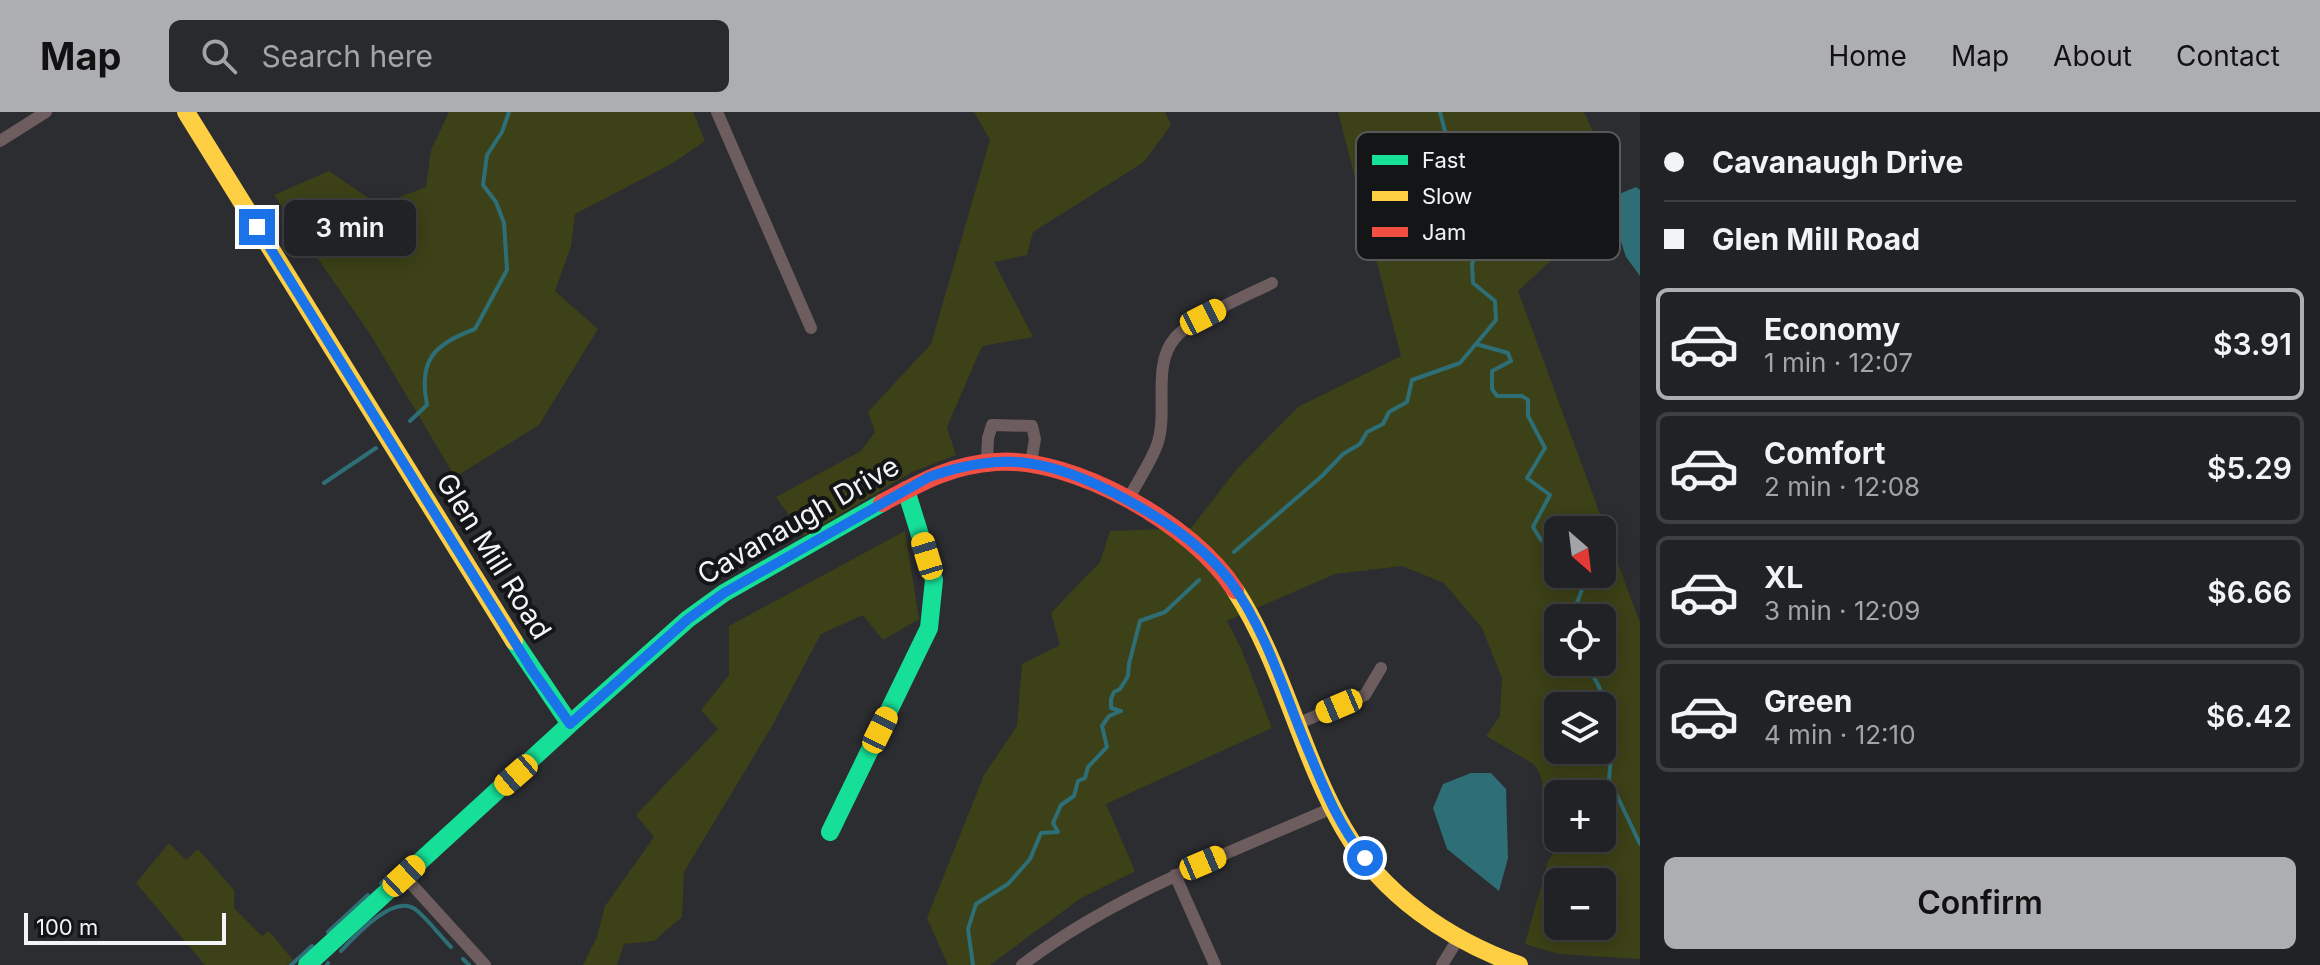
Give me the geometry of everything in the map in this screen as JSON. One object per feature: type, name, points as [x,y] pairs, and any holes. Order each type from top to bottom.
[{"type":"street","points":[[0,141],[46,112]]},
{"type":"street","name":"Glen Mill Road","points":[[186,112],[532,670],[570,724]]},
{"type":"street","points":[[717,112],[811,328]]},
{"type":"street","points":[[1128,500],[1157,445],[1163,413],[1162,377],[1167,354],[1176,337],[1203,317],[1272,283]]},
{"type":"street","points":[[987,461],[992,425],[1032,426],[1035,439],[1031,463]]},
{"type":"street","name":"Cavanaugh Drive","points":[[570,724],[688,619],[724,593],[929,477],[958,466],[987,461],[1014,460],[1051,467],[1088,480],[1128,500],[1201,550],[1229,580],[1247,610],[1268,651],[1332,808],[1350,840],[1380,876],[1415,910],[1458,939],[1519,965]]},
{"type":"street","points":[[830,832],[929,628],[934,580],[906,490]]},
{"type":"street","points":[[1297,724],[1365,695],[1381,668]]},
{"type":"street","points":[[307,965],[570,724]]},
{"type":"street","points":[[1022,965],[1093,916],[1175,875],[1332,808]]},
{"type":"street","points":[[1175,875],[1215,965]]},
{"type":"street","points":[[404,876],[485,965]]},
{"type":"street","points":[[1442,965],[1458,939]]},
{"type":"green space","points":[[449,112],[693,112],[705,141],[673,163],[575,214],[571,246],[555,291],[598,329],[539,425],[455,477],[370,334],[274,195],[329,171],[379,205],[426,187],[431,150]]},
{"type":"green space","points":[[974,112],[1165,112],[1171,125],[1144,162],[1033,232],[1027,255],[994,262],[1033,337],[982,346],[947,427],[956,455],[912,472],[804,536],[776,497],[861,451],[875,432],[868,412],[931,344],[990,140]]},
{"type":"green space","points":[[1338,112],[1584,112],[1594,132],[1356,132],[1356,182]]},
{"type":"green space","points":[[1376,260],[1552,260],[1518,291],[1601,516],[1544,516],[1544,588],[1616,588],[1616,558],[1640,623],[1640,959],[1559,954],[1525,944],[1544,875],[1544,940],[1616,940],[1616,868],[1546,868],[1554,852],[1616,852],[1616,780],[1544,780],[1544,812],[1542,780],[1538,770],[1532,763],[1486,736],[1500,716],[1502,678],[1482,628],[1444,583],[1402,566],[1335,574],[1227,621],[1272,728],[1106,804],[1135,871],[1081,898],[990,965],[948,965],[927,918],[984,775],[1017,726],[1022,664],[1060,645],[1051,613],[1100,562],[1110,531],[1191,528],[1237,469],[1298,407],[1401,356]]},
{"type":"green space","points":[[905,531],[919,619],[883,640],[863,615],[821,634],[772,726],[684,872],[682,917],[654,941],[624,944],[617,965],[583,965],[597,937],[605,906],[654,837],[636,815],[718,729],[701,710],[729,675],[729,626]]},
{"type":"green space","points":[[169,843],[186,860],[198,849],[234,890],[234,908],[262,936],[269,931],[293,960],[287,965],[205,965],[136,883]]},
{"type":"water","points":[[1636,187],[1640,190],[1640,276],[1626,257],[1620,239],[1620,194]]},
{"type":"water","points":[[1471,773],[1491,773],[1506,789],[1508,858],[1499,891],[1447,849],[1433,808],[1443,784]]},
{"type":"waterway","points":[[410,421],[427,405],[425,376],[432,356],[449,341],[475,329],[507,270],[504,223],[496,202],[483,185],[487,155],[502,132],[509,112]]},
{"type":"waterway","points":[[1440,112],[1445,132]]},
{"type":"waterway","points":[[1234,552],[1343,454],[1360,444],[1367,432],[1383,424],[1389,412],[1407,402],[1412,380],[1460,363],[1496,320],[1495,301],[1473,283],[1474,260]]},
{"type":"waterway","points":[[1476,344],[1508,353],[1511,361],[1492,371],[1492,389],[1497,396],[1522,396],[1528,400],[1528,416],[1545,448],[1527,478],[1550,495],[1533,527],[1544,541]]},
{"type":"waterway","points":[[324,483],[376,448]]},
{"type":"waterway","points":[[973,965],[968,929],[976,904],[1008,884],[1030,859],[1041,833],[1058,832],[1053,823],[1061,805],[1074,796],[1078,781],[1085,778],[1088,767],[1107,747],[1102,726],[1109,716],[1121,711],[1111,708],[1111,699],[1128,676],[1140,621],[1165,612],[1199,580]]},
{"type":"waterway","points":[[1577,604],[1583,588]]},
{"type":"waterway","points":[[1593,676],[1600,692]]},
{"type":"waterway","points":[[1610,764],[1609,779],[1640,844]]},
{"type":"waterway","points":[[381,883],[393,873]]},
{"type":"waterway","points":[[328,932],[368,895]]},
{"type":"waterway","points":[[341,951],[375,919],[396,907],[406,906],[420,913],[451,947]]},
{"type":"waterway","points":[[291,965],[312,946]]},
{"type":"waterway","points":[[463,959],[469,965]]},
{"type":"traffic: fast","points":[[830,832],[929,628],[934,580],[906,490]]},
{"type":"traffic: fast","points":[[570,724],[688,619],[724,593],[882,503]]},
{"type":"traffic: fast","points":[[307,965],[570,724],[514,641]]},
{"type":"traffic: slow","points":[[186,112],[514,641]]},
{"type":"traffic: slow","points":[[1235,590],[1266,648],[1329,800],[1360,853],[1378,875],[1420,912],[1467,942],[1519,965]]},
{"type":"traffic: jam","points":[[882,503],[936,476],[979,464],[1027,463],[1060,470],[1129,499],[1162,519],[1216,566],[1235,590]]},
{"type":"route","points":[[257,227],[532,670],[570,724],[688,619],[724,593],[929,477],[958,466],[1014,460],[1051,467],[1088,480],[1128,500],[1201,550],[1229,580],[1268,651],[1332,808],[1350,840],[1365,858]]}]
